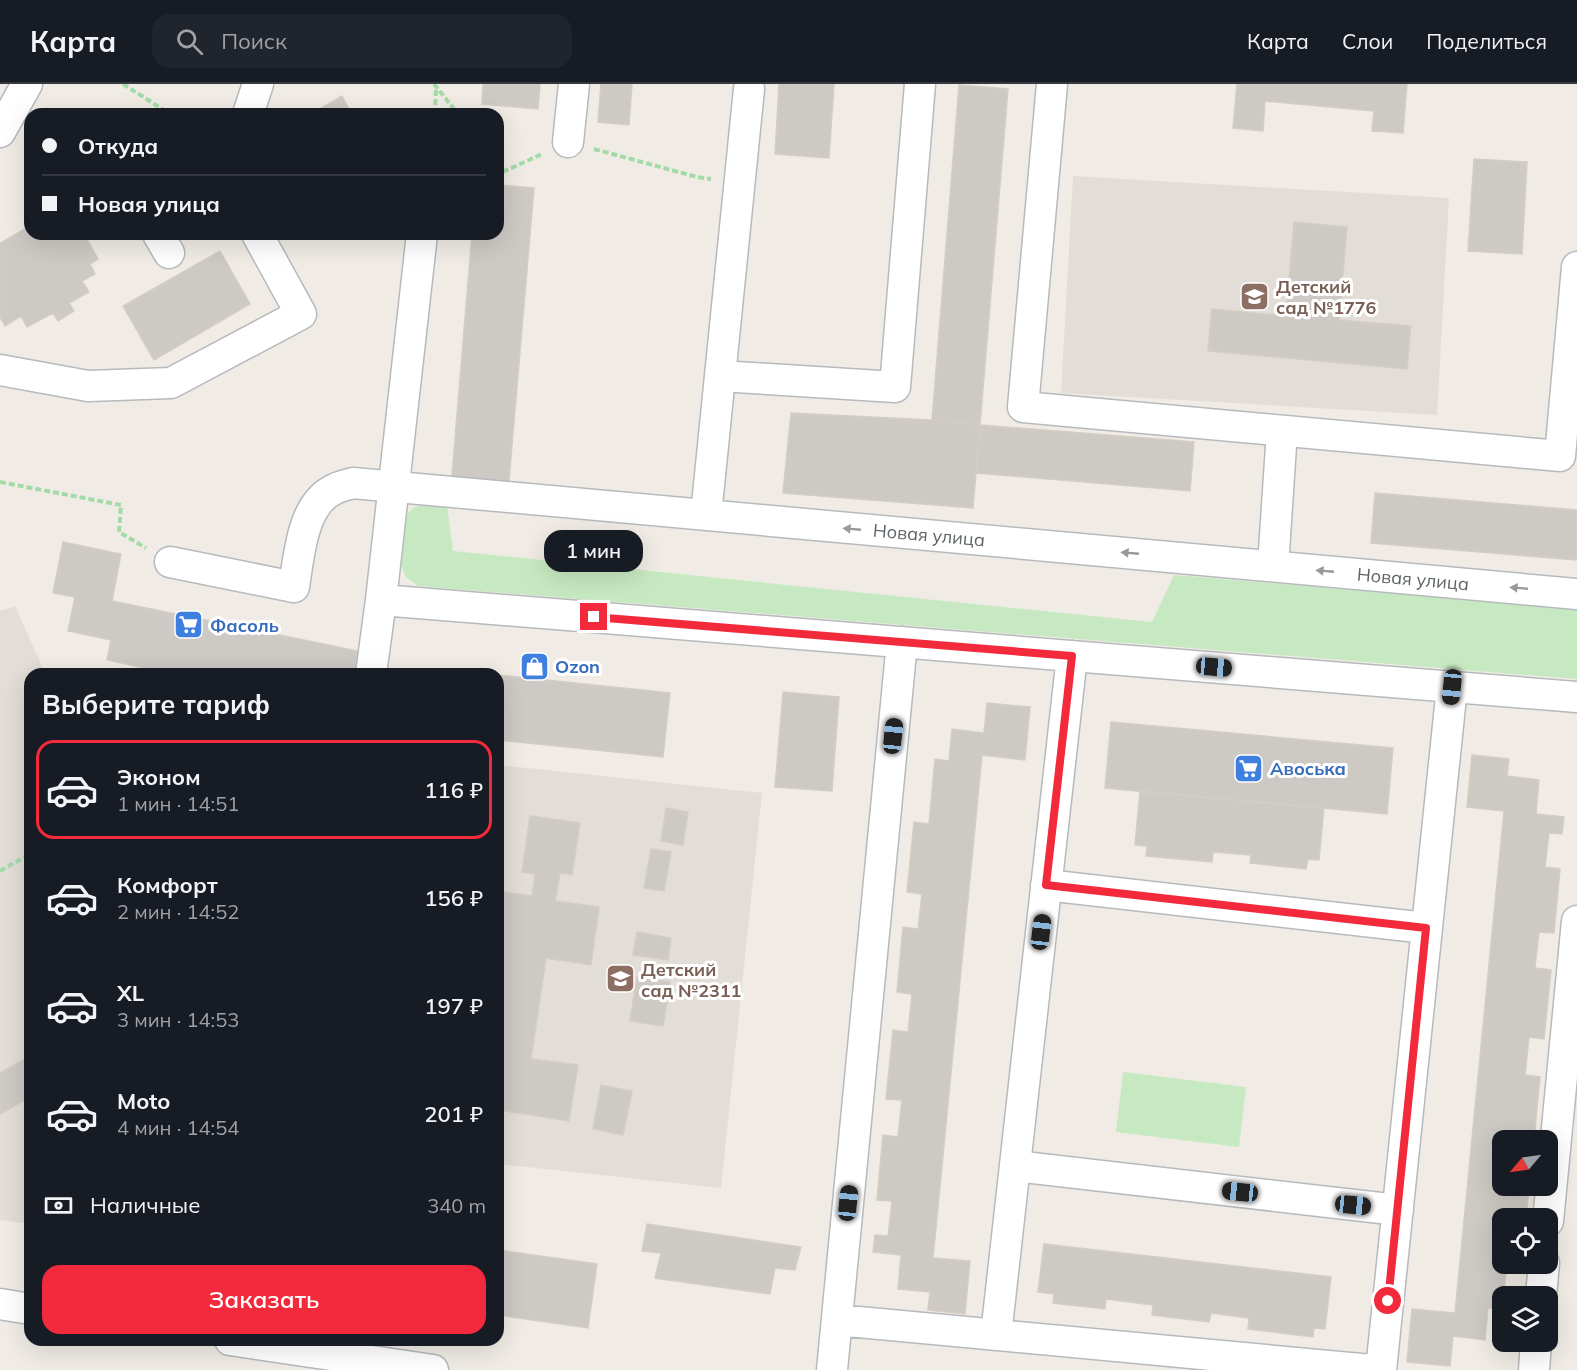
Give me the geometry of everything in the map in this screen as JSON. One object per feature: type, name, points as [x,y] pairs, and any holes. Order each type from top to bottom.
[{"type":"street","points":[[0,132],[27,84]]},
{"type":"street","points":[[250,108],[258,84]]},
{"type":"street","points":[[568,142],[574,84]]},
{"type":"street","points":[[720,376],[896,387],[920,84]]},
{"type":"street","points":[[1052,84],[1023,407],[1560,456],[1577,267]]},
{"type":"street","points":[[706,515],[749,89]]},
{"type":"street","points":[[0,370],[88,386],[171,383],[301,314],[268,240]]},
{"type":"street","points":[[372,668],[421,240]]},
{"type":"street","points":[[1273,566],[1282,431]]},
{"type":"street","name":"Новая улица","points":[[170,562],[294,587],[304,529],[314,506],[332,490],[353,483],[1577,594]]},
{"type":"street","points":[[381,600],[1577,697]]},
{"type":"street","points":[[832,1370],[902,642]]},
{"type":"street","points":[[996,1335],[1072,656]]},
{"type":"street","points":[[1381,1370],[1452,687]]},
{"type":"street","points":[[1046,885],[1426,928]]},
{"type":"street","points":[[1551,1208],[1567,1131],[1577,921]]},
{"type":"street","points":[[1015,1166],[1398,1210]]},
{"type":"street","points":[[0,1304],[24,1308]]},
{"type":"street","points":[[837,1320],[1372,1370]]},
{"type":"street","points":[[299,1346],[433,1370]]},
{"type":"street","points":[[1534,1370],[1535,1352]]},
{"type":"path","points":[[123,84],[161,108]]},
{"type":"path","points":[[435,108],[436,85]]},
{"type":"path","points":[[436,85],[453,108]]},
{"type":"path","points":[[504,170],[568,142],[697,177],[739,183]]},
{"type":"path","points":[[0,482],[121,504],[119,532],[170,562]]},
{"type":"path","points":[[0,871],[24,857]]},
{"type":"shaded area","name":"Детский сад №1776","points":[[1073,176],[1449,198],[1437,415],[1061,393]]},
{"type":"shaded area","points":[[15,606],[43,668],[24,668],[24,1223],[0,1220],[0,611]]},
{"type":"shaded area","name":"Детский сад №2311","points":[[504,766],[762,793],[721,1188],[504,1165]]},
{"type":"green space","points":[[426,504],[447,506],[453,551],[1152,622],[1174,575],[1577,609],[1577,679],[418,586],[406,577],[400,564],[403,519],[413,508]]},
{"type":"green space","points":[[1123,1072],[1246,1087],[1239,1147],[1116,1132]]},
{"type":"building","points":[[483,84],[540,84],[538,109],[482,104]]},
{"type":"building","points":[[601,84],[632,84],[629,125],[598,122]]},
{"type":"building","points":[[779,84],[834,84],[829,158],[775,154]]},
{"type":"building","points":[[1237,84],[1407,84],[1403,133],[1372,131],[1374,111],[1265,101],[1263,131],[1233,128]]},
{"type":"building","points":[[959,85],[1008,89],[980,425],[932,420]]},
{"type":"building","points":[[342,96],[349,108],[321,108]]},
{"type":"building","points":[[1474,159],[1527,162],[1522,254],[1468,251]]},
{"type":"building","points":[[504,186],[534,188],[508,492],[451,487],[472,240],[504,240]]},
{"type":"building","points":[[1294,222],[1347,227],[1339,320],[1411,326],[1407,369],[1208,351],[1212,309],[1286,316]]},
{"type":"building","points":[[24,229],[24,240],[87,240],[98,259],[90,264],[95,274],[82,281],[89,292],[69,303],[74,311],[58,321],[53,313],[27,327],[21,316],[5,326],[0,317],[0,243]]},
{"type":"building","points":[[220,251],[250,304],[154,360],[123,306]]},
{"type":"building","points":[[791,413],[932,420],[980,425],[973,508],[783,493]]},
{"type":"building","points":[[980,425],[1194,442],[1190,491],[976,473]]},
{"type":"building","points":[[1375,493],[1577,510],[1577,560],[1371,543]]},
{"type":"building","points":[[63,542],[121,554],[112,601],[358,651],[355,668],[145,668],[107,660],[111,640],[68,631],[75,597],[53,593]]},
{"type":"building","points":[[504,676],[670,693],[663,757],[504,741]]},
{"type":"building","points":[[783,692],[839,697],[832,791],[775,787]]},
{"type":"building","points":[[987,703],[1030,707],[1025,760],[982,755],[933,1258],[970,1261],[965,1314],[928,1310],[930,1292],[898,1289],[901,1255],[873,1252],[875,1235],[888,1236],[892,1201],[877,1200],[883,1135],[898,1137],[902,1100],[886,1099],[893,1030],[908,1032],[912,994],[897,992],[903,927],[918,929],[922,894],[907,892],[914,822],[929,824],[935,759],[949,761],[952,729],[984,733]]},
{"type":"building","name":"Авоська","points":[[1111,722],[1393,748],[1387,814],[1105,788]]},
{"type":"building","points":[[1472,755],[1509,759],[1507,776],[1539,780],[1536,814],[1564,817],[1562,834],[1549,833],[1545,867],[1560,869],[1554,933],[1539,932],[1535,968],[1551,970],[1544,1039],[1529,1037],[1525,1075],[1540,1077],[1535,1130],[1492,1130],[1492,1196],[1528,1196],[1527,1208],[1492,1208],[1492,1274],[1506,1274],[1504,1286],[1492,1286],[1492,1308],[1488,1308],[1485,1340],[1453,1336],[1450,1366],[1407,1362],[1412,1309],[1455,1313],[1504,811],[1467,807]]},
{"type":"building","points":[[1140,791],[1324,808],[1319,860],[1308,859],[1306,869],[1250,863],[1251,855],[1213,852],[1212,862],[1146,856],[1147,846],[1135,845]]},
{"type":"building","points":[[666,808],[688,812],[683,845],[661,841]]},
{"type":"building","points":[[530,816],[580,823],[572,875],[560,873],[555,901],[599,907],[591,965],[546,958],[531,1059],[578,1065],[569,1121],[504,1111],[504,892],[532,896],[535,874],[522,872]]},
{"type":"building","points":[[651,849],[671,852],[664,891],[644,888]]},
{"type":"building","points":[[637,932],[671,938],[668,960],[633,955]]},
{"type":"building","points":[[637,977],[670,982],[663,1026],[630,1021]]},
{"type":"building","points":[[24,1059],[24,1100],[0,1114],[0,1073]]},
{"type":"building","points":[[601,1085],[632,1091],[623,1135],[593,1129]]},
{"type":"building","points":[[647,1224],[801,1247],[795,1270],[775,1268],[770,1294],[655,1278],[661,1253],[642,1251]]},
{"type":"building","points":[[1044,1244],[1331,1277],[1325,1329],[1314,1328],[1313,1337],[1248,1329],[1249,1318],[1211,1313],[1209,1322],[1152,1315],[1153,1305],[1106,1299],[1105,1309],[1053,1303],[1054,1294],[1038,1292]]},
{"type":"building","points":[[504,1251],[597,1264],[588,1328],[504,1316]]},
{"type":"place","name":"Детский сад №1776","points":[[1255,296]]},
{"type":"place","name":"Фасоль","points":[[189,625]]},
{"type":"place","name":"Ozon","points":[[534,666]]},
{"type":"place","name":"Авоська","points":[[1249,768]]},
{"type":"place","name":"Детский сад №2311","points":[[620,979]]},
{"type":"route","points":[[594,617],[1072,656],[1046,885],[1426,928],[1388,1301]]}]
